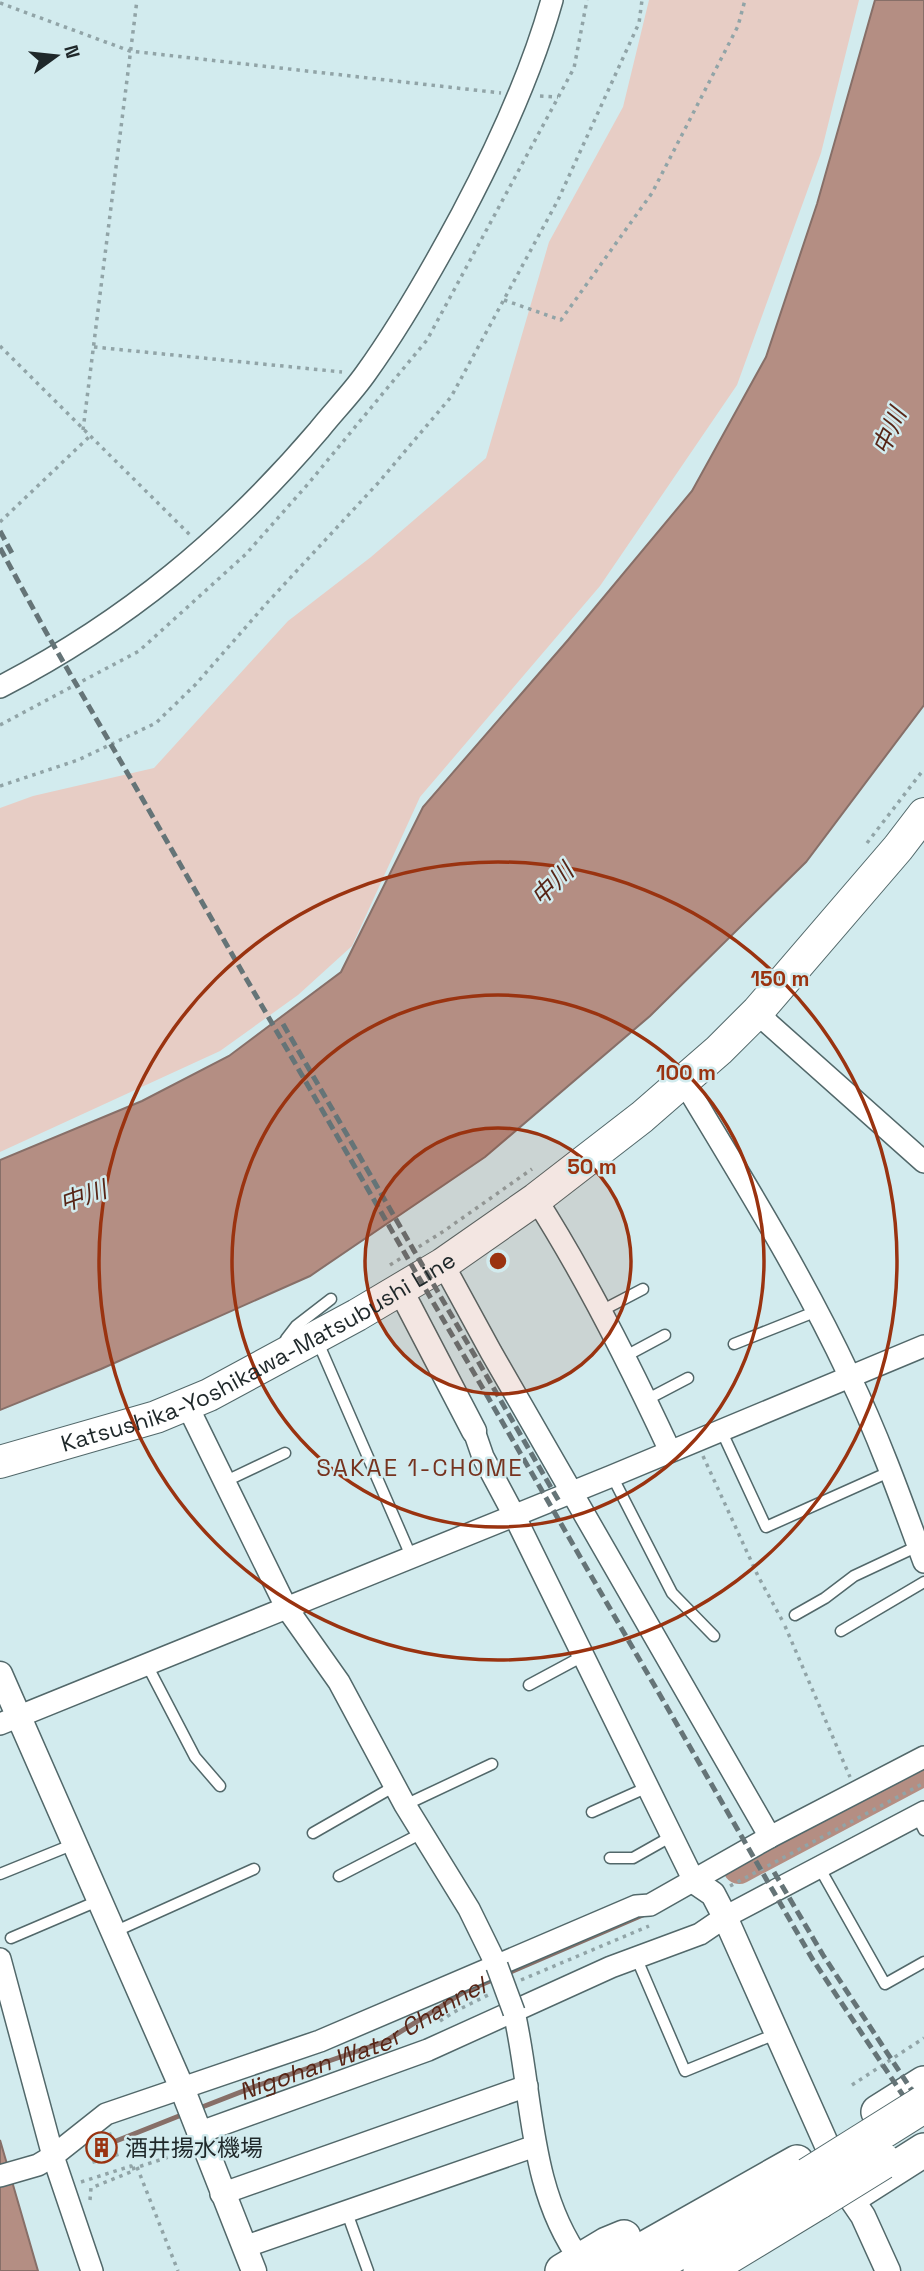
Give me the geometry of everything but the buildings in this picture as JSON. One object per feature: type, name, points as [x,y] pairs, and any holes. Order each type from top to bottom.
[{"type":"highway","points":[[648,2258],[708,2212],[827,2146],[924,2083]]},
{"type":"highway","points":[[582,2268],[648,2258],[809,2176],[924,2104]]},
{"type":"highway","points":[[702,2271],[924,2134]]},
{"type":"highway","points":[[740,2268],[924,2150]]},
{"type":"highway","points":[[582,2268],[607,2244],[666,2220],[686,2214],[708,2212]]},
{"type":"main road","name":"Katsushika-Yoshikawa-Matsubushi Line","points":[[0,1462],[117,1429],[187,1405],[304,1344],[391,1280],[443,1264],[536,1199],[682,1084],[758,1011],[924,814]]},
{"type":"street","points":[[0,687],[101,629],[163,583],[204,548],[253,503],[365,374],[415,297],[489,163],[520,95],[552,0]]},
{"type":"street","points":[[758,1011],[769,1024],[924,1162]]},
{"type":"street","points":[[682,1084],[749,1188],[816,1308],[850,1377],[921,1554]]},
{"type":"street","points":[[536,1199],[601,1311],[670,1451]]},
{"type":"street","points":[[443,1264],[770,1837]]},
{"type":"street","points":[[391,1280],[474,1431],[483,1457],[694,1881],[713,1894],[725,1917],[850,2197],[863,2216],[888,2271]]},
{"type":"street","points":[[9,1720],[612,1476],[924,1346]]},
{"type":"street","points":[[187,1405],[286,1607],[339,1682],[405,1805],[469,1909],[497,1966],[514,2012],[539,2166],[556,2213],[582,2268]]},
{"type":"street","points":[[0,1674],[9,1720],[100,1900],[183,2091],[221,2194],[254,2271]]},
{"type":"street","points":[[0,2176],[45,2161],[101,2116],[183,2091],[320,2041],[636,1906],[650,1905],[770,1837],[924,1757]]},
{"type":"street","points":[[199,2135],[378,2069],[636,1957],[700,1934],[725,1917],[819,1867],[922,1819]]},
{"type":"street","points":[[0,1959],[45,2161],[80,2233],[92,2271]]},
{"type":"street","points":[[221,2194],[527,2086]]},
{"type":"street","points":[[244,2247],[536,2146]]},
{"type":"street","points":[[850,2197],[851,2223],[872,2271]]},
{"type":"lane","points":[[601,1311],[643,1289]]},
{"type":"lane","points":[[331,1299],[296,1326],[286,1339],[304,1344],[411,1556]]},
{"type":"lane","points":[[734,1344],[807,1315],[816,1308]]},
{"type":"lane","points":[[624,1357],[665,1335]]},
{"type":"lane","points":[[646,1400],[688,1378]]},
{"type":"lane","points":[[721,1430],[766,1527],[889,1472]]},
{"type":"lane","points":[[224,1482],[285,1453]]},
{"type":"lane","points":[[612,1476],[672,1593],[714,1636]]},
{"type":"lane","points":[[795,1615],[825,1598],[854,1576],[921,1554]]},
{"type":"lane","points":[[841,1631],[924,1582]]},
{"type":"lane","points":[[529,1685],[583,1656]]},
{"type":"lane","points":[[146,1663],[195,1757],[220,1786]]},
{"type":"lane","points":[[405,1805],[492,1763]]},
{"type":"lane","points":[[313,1833],[395,1786]]},
{"type":"lane","points":[[592,1812],[648,1787]]},
{"type":"lane","points":[[339,1876],[422,1833]]},
{"type":"lane","points":[[610,1858],[632,1858],[672,1836]]},
{"type":"lane","points":[[0,1874],[74,1844]]},
{"type":"lane","points":[[819,1867],[884,1984],[924,1962]]},
{"type":"lane","points":[[114,1932],[254,1869]]},
{"type":"lane","points":[[11,1938],[100,1900]]},
{"type":"lane","points":[[636,1957],[685,2071],[778,2033]]},
{"type":"lane","points":[[346,2210],[368,2271]]},
{"type":"path","points":[[83,430],[137,0]]},
{"type":"path","points":[[0,786],[78,760],[156,723],[196,684],[361,502],[451,397],[558,200],[634,36],[642,0]]},
{"type":"path","points":[[504,300],[561,320],[652,193],[738,26],[745,0]]},
{"type":"path","points":[[0,4],[130,51],[558,97]]},
{"type":"path","points":[[0,346],[204,548]]},
{"type":"path","points":[[94,347],[365,374]]},
{"type":"path","points":[[0,522],[90,436]]},
{"type":"path","points":[[865,846],[924,769]]},
{"type":"path","points":[[391,1280],[444,1231],[534,1168]]},
{"type":"path","points":[[696,1441],[758,1576],[793,1641],[857,1791]]},
{"type":"path","points":[[724,1888],[924,1783]]},
{"type":"path","points":[[434,2026],[454,2012],[505,1987],[658,1922]]},
{"type":"path","points":[[852,2085],[924,2038]]},
{"type":"path","points":[[80,2233],[88,2216],[91,2188],[133,2171],[199,2135]]},
{"type":"path","points":[[78,2184],[131,2166],[135,2168]]},
{"type":"path","points":[[135,2168],[178,2271]]},
{"type":"shaded area","points":[[649,0],[859,0],[821,153],[737,385],[600,586],[420,797],[352,946],[298,995],[220,1051],[0,1152],[0,808],[33,796],[154,768],[288,621],[371,557],[486,458],[549,242],[623,107]]},
{"type":"water","name":"中川","points":[[875,0],[924,0],[924,705],[806,862],[650,1016],[485,1157],[310,1276],[101,1369],[0,1410],[0,1160],[142,1101],[229,1056],[341,972],[423,807],[568,640],[692,491],[766,357],[817,204]]},
{"type":"water","points":[[0,2140],[38,2271],[0,2271]]},
{"type":"waterway","name":"Nigohan Water Channel","points":[[739,1868],[924,1770]]},
{"type":"waterway","name":"Nigohan Water Channel","points":[[506,1974],[645,1914]]},
{"type":"waterway","name":"Nigohan Water Channel","points":[[197,2109],[384,2042],[464,1992],[497,1978]]},
{"type":"waterway","name":"Nigohan Water Channel","points":[[116,2141],[184,2114]]},
{"type":"railway","points":[[0,531],[14,557]]},
{"type":"railway","points":[[0,548],[813,1960],[924,2127]]},
{"type":"railway","points":[[283,1024],[560,1503]]},
{"type":"railway","points":[[774,1872],[823,1955],[924,2109]]},
{"type":"place","name":"酒井揚水機場","points":[[102,2148]]},
{"type":"district","name":"SAKAE 1-CHOME","points":[[420,1467]]}]
